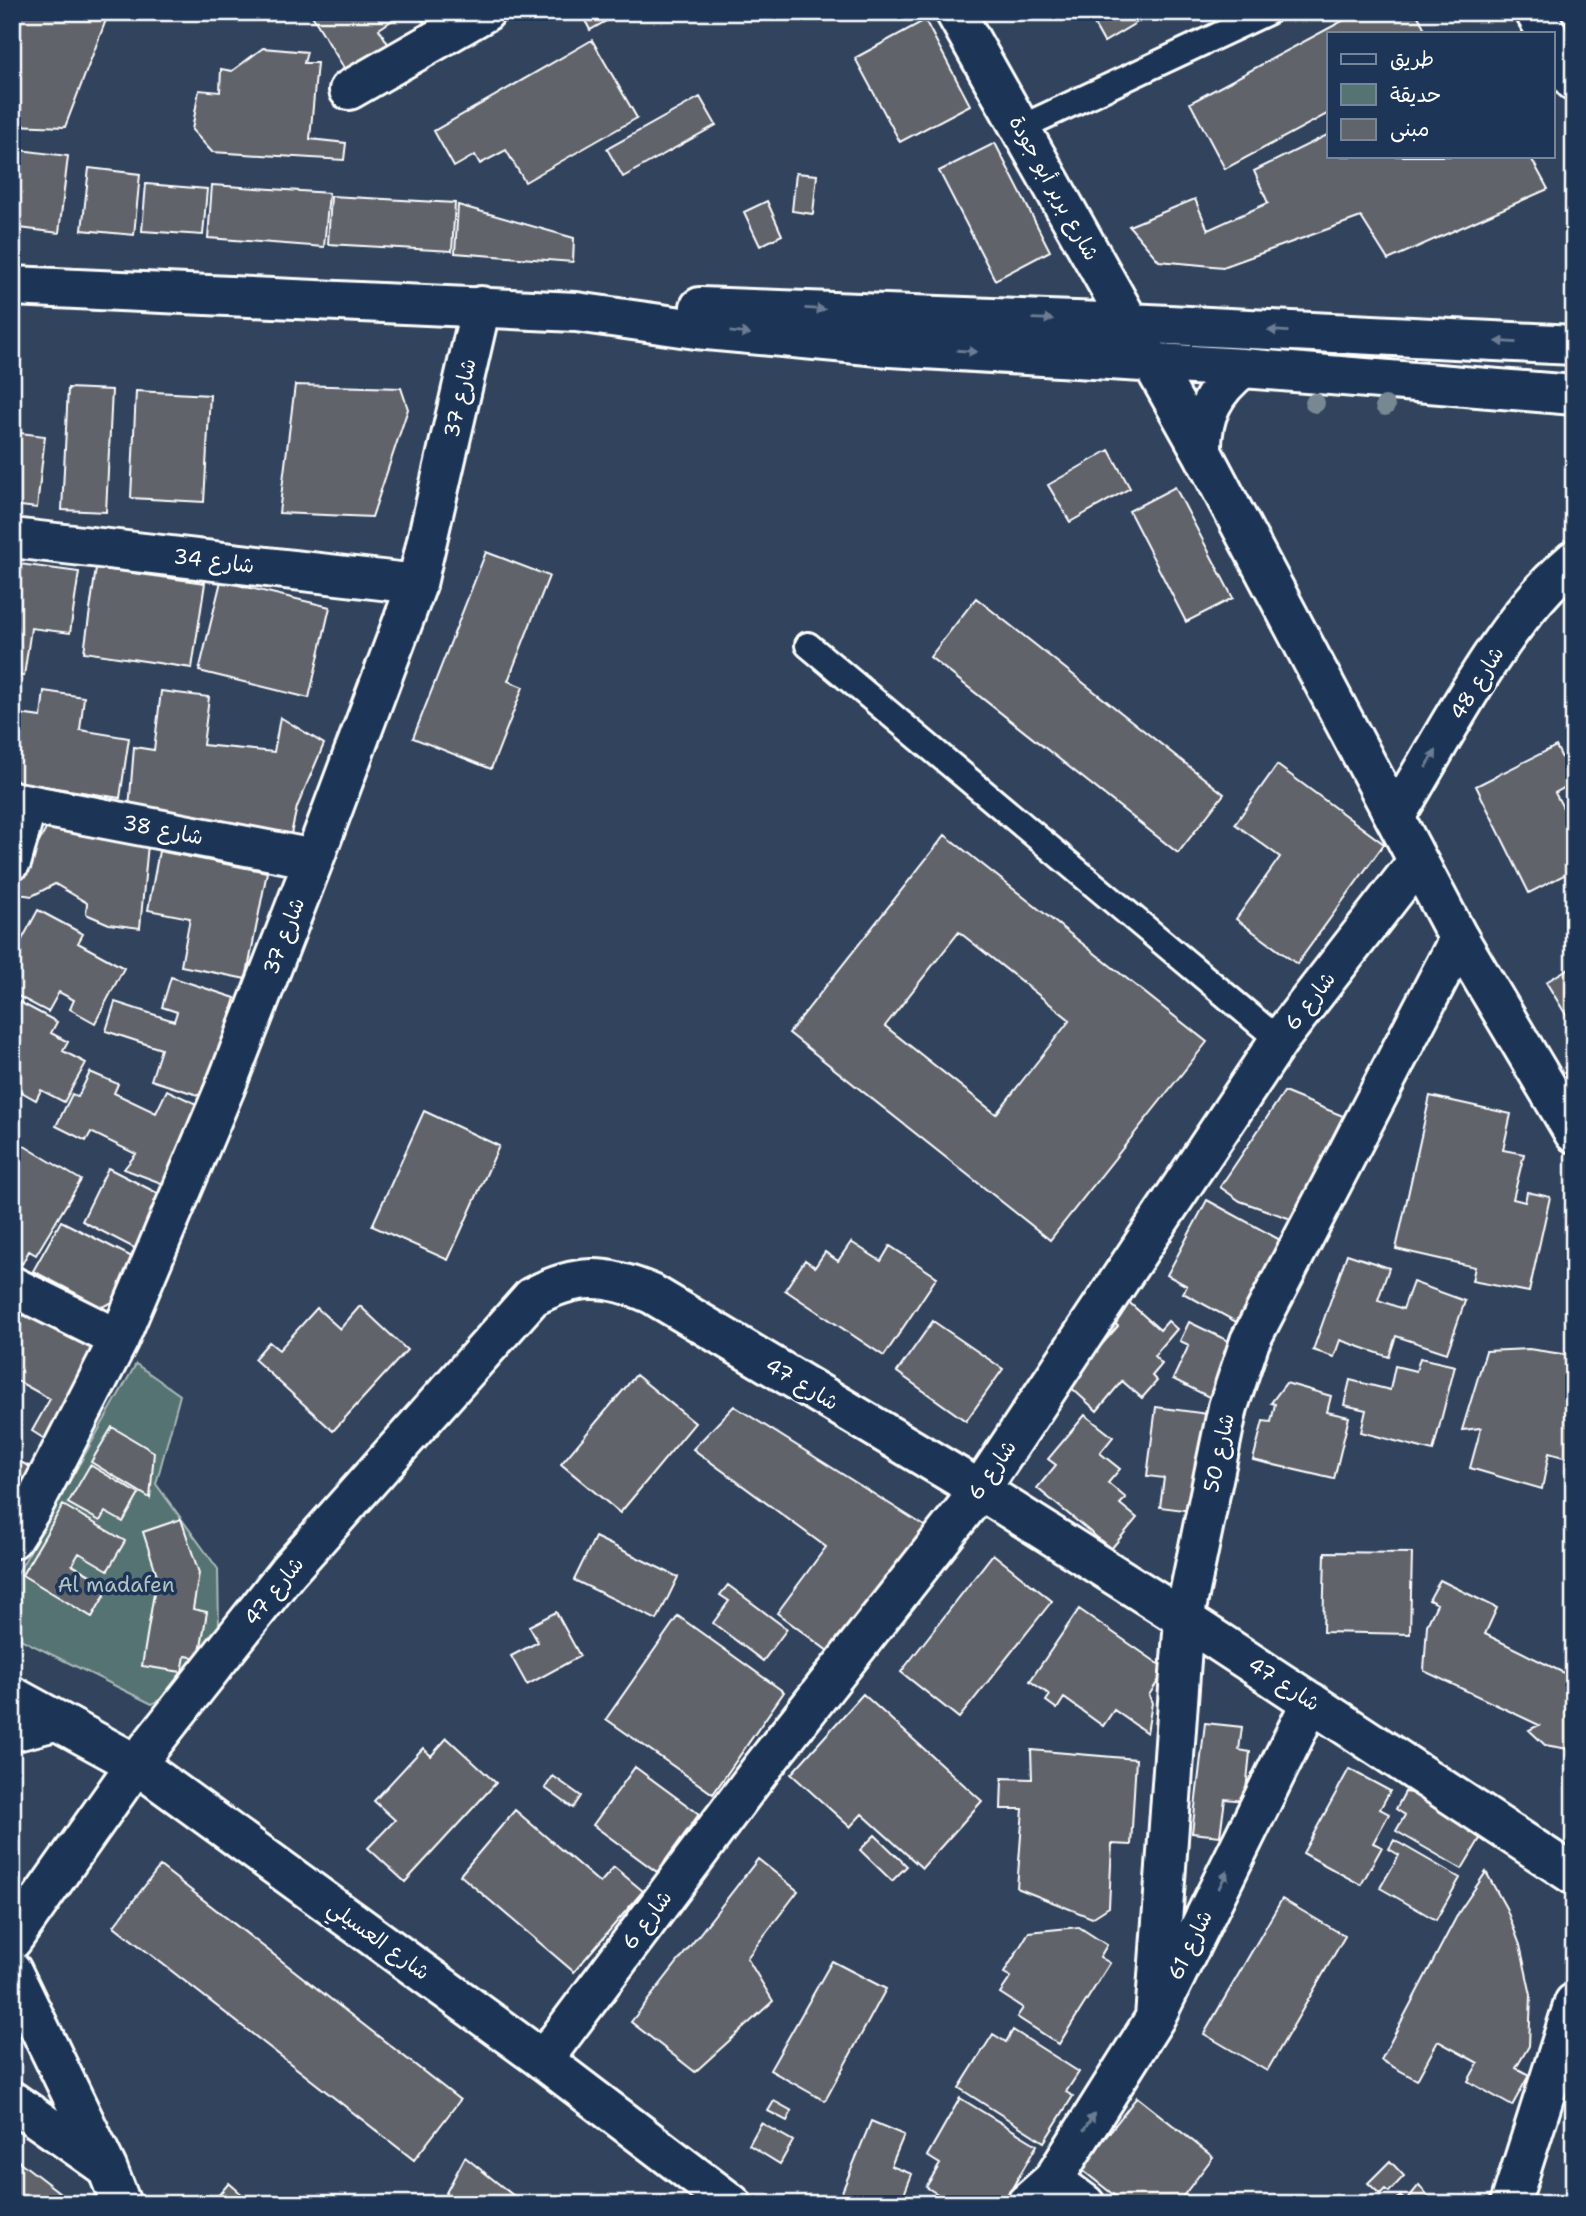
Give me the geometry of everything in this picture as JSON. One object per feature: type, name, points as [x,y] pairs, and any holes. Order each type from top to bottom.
[{"type":"main road","points":[[349,90],[485,12]]},
{"type":"main road","name":"شارع بربر أبو جودة","points":[[955,12],[1202,452],[1459,939],[1574,1133]]},
{"type":"main road","points":[[1535,12],[1546,32]]},
{"type":"main road","points":[[1554,46],[1574,81]]},
{"type":"main road","points":[[12,286],[576,312],[802,339],[1243,368],[1574,395]]},
{"type":"main road","name":"شارع 37","points":[[12,1539],[33,1506],[119,1339],[225,1088],[314,859],[416,584],[481,306]]},
{"type":"main road","points":[[576,312],[718,306],[1574,345]]},
{"type":"main road","points":[[1202,452],[1201,432],[1206,413],[1227,380],[1243,368]]},
{"type":"main road","name":"شارع 34","points":[[12,538],[416,584]]},
{"type":"main road","name":"شارع 48","points":[[1395,817],[1509,632],[1538,594],[1574,560]]},
{"type":"main road","points":[[12,860],[20,802]]},
{"type":"main road","name":"شارع 38","points":[[20,802],[314,859]]},
{"type":"main road","name":"شارع 6","points":[[542,2060],[761,1769],[980,1490],[1279,1040],[1417,862]]},
{"type":"main road","name":"شارع 50","points":[[1154,2018],[1184,1619],[1228,1407],[1250,1341],[1459,939]]},
{"type":"main road","name":"شارع 47","points":[[12,1940],[136,1763],[288,1571],[532,1297],[583,1278],[617,1280],[652,1294],[980,1490],[1184,1619],[1574,1875]]},
{"type":"main road","points":[[12,1286],[119,1339]]},
{"type":"main road","name":"شارع العسيلي","points":[[12,1696],[136,1763],[542,2060],[732,2204]]},
{"type":"main road","name":"شارع 61","points":[[1040,2196],[1154,2018],[1311,1702]]},
{"type":"main road","points":[[12,1732],[55,1721]]},
{"type":"main road","points":[[12,1971],[107,2168],[121,2204]]},
{"type":"main road","points":[[1510,2204],[1574,2003]]},
{"type":"main road","points":[[12,2101],[107,2168]]},
{"type":"main road","points":[[1040,2196],[1085,2204]]},
{"type":"lane","points":[[1020,128],[1268,12]]},
{"type":"lane","points":[[808,645],[1279,1040]]},
{"type":"green space","name":"Al madafen","points":[[136,1364],[180,1395],[156,1484],[218,1569],[219,1628],[190,1682],[152,1704],[12,1635],[12,1583]]},
{"type":"building","points":[[12,12],[109,12],[65,127],[12,125]]},
{"type":"building","points":[[310,12],[405,12],[379,29],[390,47],[347,73]]},
{"type":"building","points":[[418,12],[441,12],[442,14],[425,25]]},
{"type":"building","points":[[581,12],[622,12],[590,30]]},
{"type":"building","points":[[1087,12],[1154,12],[1104,42]]},
{"type":"building","points":[[1359,12],[1416,12],[1426,32],[1327,32],[1327,114],[1225,169],[1190,103]]},
{"type":"building","points":[[925,20],[970,105],[900,142],[855,58]]},
{"type":"building","points":[[592,40],[637,118],[525,182],[506,150],[480,164],[475,155],[454,167],[434,131]]},
{"type":"building","points":[[263,48],[307,52],[304,63],[317,63],[310,139],[346,143],[344,160],[212,152],[192,130],[199,90],[220,92],[221,69],[232,71]]},
{"type":"building","points":[[700,97],[716,125],[623,177],[607,149]]},
{"type":"building","points":[[1327,135],[1327,158],[1531,158],[1548,189],[1388,260],[1361,217],[1223,267],[1159,261],[1129,226],[1195,199],[1208,230],[1268,203],[1254,171]]},
{"type":"building","points":[[995,143],[1050,251],[995,280],[939,171]]},
{"type":"building","points":[[12,149],[68,156],[59,233],[12,227]]},
{"type":"building","points":[[89,168],[140,174],[134,235],[82,230]]},
{"type":"building","points":[[796,173],[817,175],[813,214],[792,211]]},
{"type":"building","points":[[146,184],[207,189],[203,235],[142,231]]},
{"type":"building","points":[[212,185],[329,193],[324,247],[208,238]]},
{"type":"building","points":[[331,196],[455,203],[452,251],[328,244]]},
{"type":"building","points":[[767,201],[782,235],[760,246],[744,212]]},
{"type":"building","points":[[458,205],[574,238],[573,262],[455,253]]},
{"type":"building","points":[[295,385],[401,388],[408,409],[372,517],[279,513]]},
{"type":"building","points":[[68,388],[112,390],[106,512],[62,510]]},
{"type":"building","points":[[136,391],[210,395],[204,502],[131,498]]},
{"type":"building","points":[[12,432],[45,436],[37,508],[12,505]]},
{"type":"building","points":[[1109,450],[1130,488],[1070,522],[1048,485]]},
{"type":"building","points":[[1175,487],[1233,598],[1186,622],[1129,511]]},
{"type":"building","points":[[486,552],[549,576],[508,681],[523,687],[491,769],[413,738]]},
{"type":"building","points":[[12,563],[79,572],[70,633],[31,628],[24,676],[12,674]]},
{"type":"building","points":[[96,568],[205,583],[192,668],[84,652]]},
{"type":"building","points":[[221,581],[330,607],[309,698],[199,671]]},
{"type":"building","points":[[976,598],[1224,794],[1178,853],[930,657]]},
{"type":"building","points":[[44,691],[84,697],[80,730],[129,738],[120,798],[12,781],[12,713],[41,717]]},
{"type":"building","points":[[161,691],[209,697],[203,745],[274,752],[280,717],[324,744],[297,807],[291,834],[129,809],[134,747],[154,750]]},
{"type":"building","points":[[1556,746],[1574,782],[1555,793],[1574,828],[1574,870],[1529,893],[1476,786]]},
{"type":"building","points":[[1277,765],[1384,844],[1297,964],[1236,919],[1280,857],[1235,824]]},
{"type":"building","points":[[46,829],[148,844],[140,928],[109,924],[86,914],[87,903],[55,884],[32,896],[12,893]]},
{"type":"building","points":[[945,835],[1207,1042],[1050,1240],[789,1033]],"holes":[[[959,932],[1070,1020],[996,1114],[885,1026]]]},
{"type":"building","points":[[159,851],[267,872],[246,979],[181,966],[190,918],[148,910]]},
{"type":"building","points":[[38,910],[83,934],[78,943],[124,968],[95,1023],[70,1009],[74,1000],[59,992],[48,1012],[12,993],[12,958]]},
{"type":"building","points":[[1574,965],[1574,1028],[1546,982]]},
{"type":"building","points":[[171,977],[235,998],[204,1097],[151,1080],[161,1049],[106,1031],[115,1002],[174,1021],[177,1012],[162,1007]]},
{"type":"building","points":[[12,998],[57,1022],[51,1033],[68,1042],[63,1051],[86,1063],[64,1102],[41,1090],[36,1100],[18,1090],[12,1100]]},
{"type":"building","points":[[90,1072],[118,1084],[114,1093],[156,1113],[167,1090],[209,1110],[169,1186],[124,1169],[136,1154],[91,1132],[86,1141],[56,1126],[72,1094],[78,1097]]},
{"type":"building","points":[[1284,1092],[1343,1116],[1291,1219],[1240,1201],[1220,1187]]},
{"type":"building","points":[[1430,1096],[1511,1114],[1503,1150],[1524,1154],[1513,1199],[1525,1202],[1527,1192],[1550,1197],[1529,1292],[1472,1281],[1475,1267],[1396,1249]]},
{"type":"building","points":[[424,1111],[499,1146],[448,1260],[372,1226]]},
{"type":"building","points":[[16,1141],[81,1180],[36,1255],[29,1251],[22,1264],[12,1258],[12,1148]]},
{"type":"building","points":[[108,1168],[163,1196],[136,1249],[82,1221]]},
{"type":"building","points":[[1207,1200],[1282,1241],[1238,1323],[1183,1293],[1187,1286],[1167,1275]]},
{"type":"building","points":[[61,1221],[138,1260],[115,1301],[102,1307],[33,1271]]},
{"type":"building","points":[[851,1242],[881,1261],[890,1246],[937,1277],[884,1356],[785,1290],[805,1260],[815,1267],[825,1252],[838,1261]]},
{"type":"building","points":[[1347,1254],[1389,1268],[1378,1300],[1403,1309],[1413,1282],[1465,1301],[1447,1353],[1396,1336],[1389,1357],[1340,1340],[1334,1357],[1313,1350]]},
{"type":"building","points":[[1122,1296],[1160,1330],[1168,1321],[1177,1329],[1154,1356],[1162,1364],[1152,1376],[1157,1381],[1142,1398],[1122,1381],[1097,1411],[1067,1384],[1118,1326],[1105,1315]]},
{"type":"building","points":[[360,1306],[407,1350],[333,1431],[254,1359],[269,1342],[279,1350],[317,1308],[340,1329]]},
{"type":"building","points":[[24,1313],[92,1348],[103,1359],[59,1448],[32,1431],[50,1399],[12,1378],[12,1334]]},
{"type":"building","points":[[933,1321],[1003,1369],[966,1421],[897,1372]]},
{"type":"building","points":[[1189,1322],[1241,1347],[1215,1400],[1173,1379],[1189,1345],[1180,1341]]},
{"type":"building","points":[[1571,1336],[1574,1337],[1574,1460],[1549,1453],[1542,1489],[1470,1468],[1481,1428],[1462,1430],[1486,1351],[1529,1349],[1569,1355]]},
{"type":"building","points":[[1420,1358],[1455,1366],[1433,1451],[1361,1432],[1366,1410],[1344,1405],[1350,1380],[1390,1390],[1395,1366],[1416,1371]]},
{"type":"building","points":[[636,1375],[695,1423],[620,1513],[561,1464]]},
{"type":"building","points":[[1286,1383],[1331,1396],[1327,1412],[1349,1417],[1334,1479],[1253,1460],[1263,1421],[1271,1422],[1275,1404],[1271,1403]]},
{"type":"building","points":[[734,1406],[931,1530],[836,1657],[777,1613],[826,1547],[693,1449]]},
{"type":"building","points":[[1156,1407],[1208,1414],[1191,1511],[1160,1507],[1164,1478],[1147,1476]]},
{"type":"building","points":[[1085,1415],[1113,1437],[1100,1453],[1120,1469],[1108,1483],[1126,1498],[1120,1504],[1137,1518],[1111,1549],[1037,1488],[1056,1465],[1048,1459]]},
{"type":"building","points":[[112,1427],[154,1452],[150,1498],[91,1462]]},
{"type":"building","points":[[12,1458],[39,1471],[12,1514]]},
{"type":"building","points":[[90,1465],[139,1494],[123,1522],[105,1512],[100,1521],[68,1503]]},
{"type":"building","points":[[63,1505],[125,1541],[108,1570],[79,1553],[72,1565],[110,1586],[92,1617],[22,1575]]},
{"type":"building","points":[[181,1519],[199,1573],[193,1609],[207,1612],[199,1658],[185,1656],[182,1672],[142,1666],[157,1575],[143,1532]]},
{"type":"building","points":[[595,1537],[678,1577],[657,1620],[574,1580]]},
{"type":"building","points":[[1325,1552],[1412,1553],[1410,1634],[1323,1632]]},
{"type":"building","points":[[993,1554],[1052,1601],[959,1718],[901,1672]]},
{"type":"building","points":[[1440,1580],[1497,1608],[1485,1634],[1568,1675],[1574,1644],[1574,1750],[1545,1745],[1529,1730],[1539,1725],[1424,1671],[1427,1625],[1437,1604],[1429,1600]]},
{"type":"building","points":[[728,1585],[787,1629],[763,1661],[713,1623],[729,1601],[720,1595]]},
{"type":"building","points":[[1079,1609],[1166,1669],[1149,1695],[1152,1703],[1147,1733],[1114,1710],[1103,1726],[1064,1698],[1057,1709],[1046,1701],[1050,1695],[1030,1681]]},
{"type":"building","points":[[556,1612],[580,1656],[527,1685],[511,1656],[538,1642],[529,1626]]},
{"type":"building","points":[[678,1616],[784,1692],[713,1794],[606,1719]]},
{"type":"building","points":[[863,1694],[982,1801],[922,1868],[862,1814],[850,1827],[791,1774]]},
{"type":"building","points":[[1205,1723],[1242,1727],[1239,1750],[1250,1752],[1245,1801],[1225,1799],[1220,1836],[1192,1833]]},
{"type":"building","points":[[447,1738],[496,1783],[405,1882],[368,1848],[395,1820],[374,1801],[423,1748],[431,1756]]},
{"type":"building","points":[[1031,1750],[1136,1759],[1131,1845],[1112,1844],[1109,1907],[1092,1918],[1017,1888],[1023,1809],[1001,1809],[1002,1778],[1032,1779]]},
{"type":"building","points":[[635,1767],[699,1814],[657,1872],[593,1825]]},
{"type":"building","points":[[1349,1769],[1390,1791],[1380,1809],[1389,1814],[1373,1843],[1382,1847],[1361,1885],[1303,1853]]},
{"type":"building","points":[[553,1776],[581,1796],[573,1808],[545,1788]]},
{"type":"building","points":[[1420,1786],[1484,1832],[1462,1869],[1396,1831],[1405,1815],[1396,1809],[1405,1792],[1415,1794]]},
{"type":"building","points":[[515,1810],[600,1883],[614,1867],[643,1891],[574,1972],[460,1875]]},
{"type":"building","points":[[875,1835],[907,1866],[892,1881],[860,1850]]},
{"type":"building","points":[[1394,1840],[1460,1878],[1436,1920],[1380,1888],[1399,1855],[1389,1849]]},
{"type":"building","points":[[758,1859],[798,1891],[747,1958],[773,2001],[695,2072],[631,2022]]},
{"type":"building","points":[[160,1866],[460,2100],[414,2160],[114,1926]]},
{"type":"building","points":[[1486,1872],[1506,1908],[1520,1945],[1531,1995],[1529,2046],[1516,2068],[1529,2075],[1512,2106],[1468,2081],[1478,2063],[1438,2041],[1417,2080],[1381,2060],[1459,1912]]},
{"type":"building","points":[[1282,1899],[1345,1936],[1267,2071],[1204,2034]]},
{"type":"building","points":[[1079,1927],[1107,1945],[1100,1957],[1110,1963],[1059,2044],[1017,2017],[1023,2008],[1000,1993],[1011,1977],[1004,1973],[1029,1932]]},
{"type":"building","points":[[832,1961],[886,1989],[825,2101],[770,2070]]},
{"type":"building","points":[[1013,2030],[1079,2072],[1066,2092],[1073,2096],[1044,2142],[959,2088],[993,2034],[1006,2042]]},
{"type":"building","points":[[1137,2097],[1213,2157],[1177,2204],[1125,2204],[1081,2169]]},
{"type":"building","points":[[960,2098],[1037,2145],[1003,2204],[954,2204],[926,2187],[940,2164],[927,2156]]},
{"type":"building","points":[[774,2101],[792,2111],[787,2121],[768,2111]]},
{"type":"building","points":[[871,2121],[904,2135],[891,2166],[912,2174],[901,2202],[908,2204],[837,2204]]},
{"type":"building","points":[[761,2123],[793,2141],[780,2164],[749,2145]]},
{"type":"building","points":[[12,2156],[72,2202],[71,2204],[12,2204]]},
{"type":"building","points":[[465,2157],[524,2204],[440,2204]]},
{"type":"building","points":[[1390,2161],[1404,2176],[1389,2192],[1385,2189],[1380,2194],[1368,2183]]},
{"type":"building","points":[[229,2183],[253,2204],[211,2204]]},
{"type":"building","points":[[1419,2185],[1435,2204],[1394,2204],[1400,2196],[1406,2201]]}]
